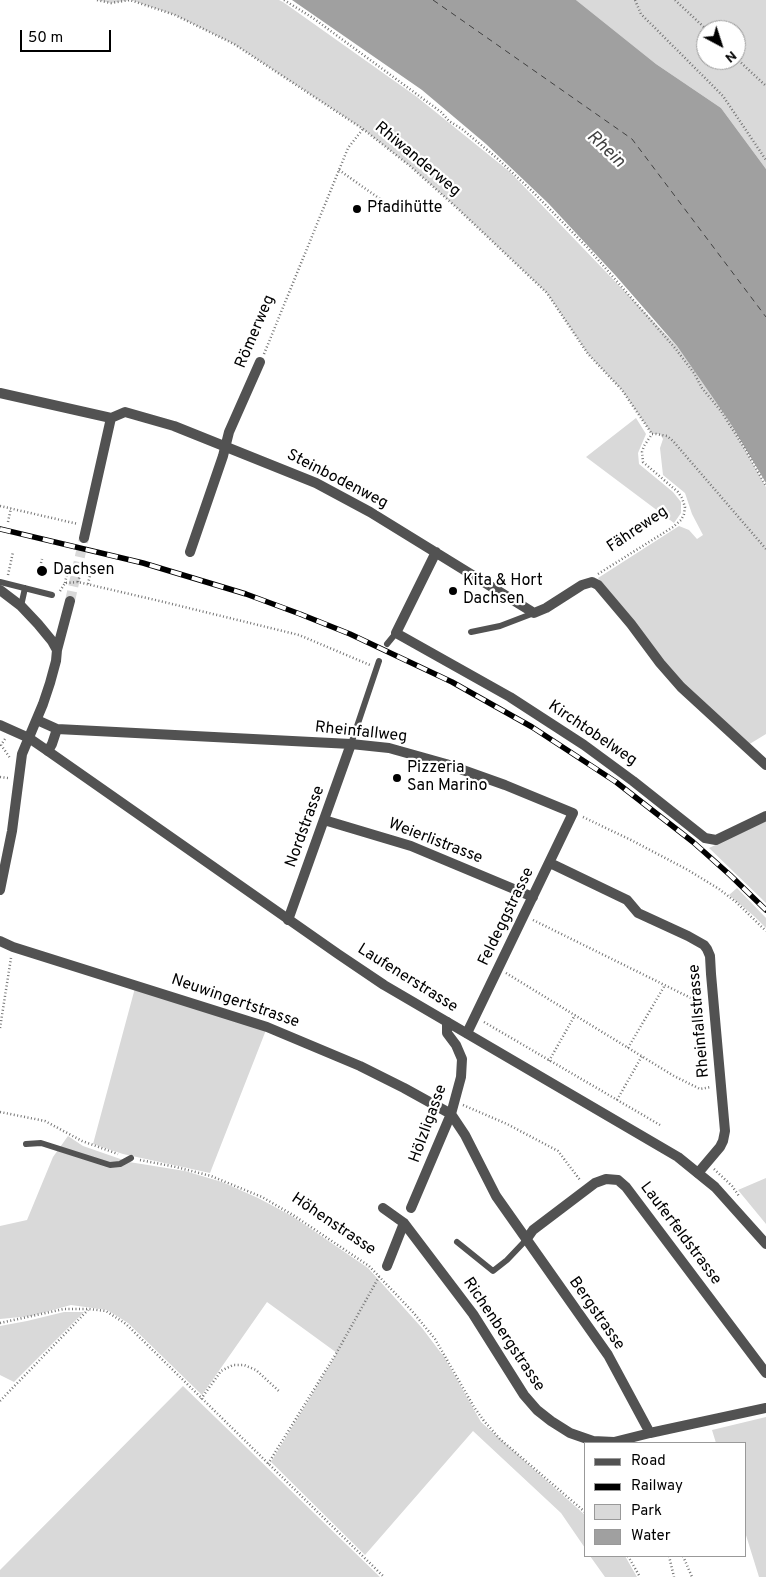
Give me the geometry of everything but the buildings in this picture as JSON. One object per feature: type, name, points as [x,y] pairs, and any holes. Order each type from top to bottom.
[{"type":"street","name":"Römerweg","points":[[190,552],[229,432],[260,362]]},
{"type":"street","points":[[0,393],[112,418],[84,538]]},
{"type":"street","name":"Steinbodenweg","points":[[112,418],[125,412],[174,426],[316,483],[436,552],[534,613]]},
{"type":"street","points":[[396,633],[436,552]]},
{"type":"street","points":[[534,613],[546,608],[582,585],[592,582],[603,589],[660,664],[681,687],[766,765]]},
{"type":"street","points":[[2,585],[47,633],[57,650]]},
{"type":"street","points":[[0,890],[12,831],[22,754],[50,683],[70,601]]},
{"type":"street","name":"Kirchtobelweg","points":[[396,633],[510,698],[584,745],[705,838],[712,840],[720,838],[766,816]]},
{"type":"street","name":"Rheinfallweg","points":[[37,720],[57,729],[351,744],[389,748],[446,764],[505,785],[573,813]]},
{"type":"street","name":"Laufenerstrasse","points":[[0,725],[28,738],[48,751],[288,920],[384,985],[665,1149],[715,1187],[766,1244]]},
{"type":"street","points":[[48,751],[57,729]]},
{"type":"street","name":"Nordstrasse","points":[[288,920],[351,744]]},
{"type":"street","name":"Feldeggstrasse","points":[[468,1034],[573,813]]},
{"type":"street","name":"Weierlistrasse","points":[[324,820],[411,846],[533,897]]},
{"type":"street","name":"Rheinfallstrasse","points":[[550,863],[627,900],[638,913],[704,945],[710,956],[724,1131],[720,1147],[698,1173]]},
{"type":"street","name":"Neuwingertstrasse","points":[[0,941],[13,947],[267,1027],[360,1066],[452,1114]]},
{"type":"street","name":"Hölzligasse","points":[[411,1208],[452,1114],[463,1070],[459,1050],[447,1033],[447,1022]]},
{"type":"street","name":"Bergstrasse","points":[[452,1114],[465,1135],[496,1196],[608,1355],[650,1433]]},
{"type":"street","name":"Lauferfeldstrasse","points":[[526,1240],[533,1230],[596,1183],[606,1179],[618,1180],[626,1187],[766,1373]]},
{"type":"street","name":"Richenbergstrasse","points":[[383,1208],[404,1223],[473,1314],[524,1395],[551,1421],[570,1433],[593,1441],[614,1442],[650,1433]]},
{"type":"street","points":[[386,1266],[404,1223]]},
{"type":"street","points":[[650,1433],[766,1408]]},
{"type":"lane","points":[[2,585],[25,588],[52,595]]},
{"type":"lane","points":[[21,606],[25,588]]},
{"type":"lane","points":[[471,632],[500,626],[534,613]]},
{"type":"lane","points":[[387,644],[396,633]]},
{"type":"lane","points":[[351,744],[378,665]]},
{"type":"lane","points":[[26,1144],[41,1143],[110,1165],[120,1164],[130,1158]]},
{"type":"lane","points":[[457,1242],[493,1271],[507,1260],[526,1240]]},
{"type":"path","name":"Rhiwanderweg","points":[[97,0],[111,3],[130,0],[175,15],[234,44],[363,130],[410,166],[450,201],[547,293],[588,354],[622,390],[652,434]]},
{"type":"path","points":[[284,0],[313,18],[441,112],[449,122],[462,129],[477,141],[533,192],[587,247],[671,342],[720,411],[766,486]]},
{"type":"path","points":[[635,0],[641,14],[723,96],[766,160]]},
{"type":"path","points":[[675,0],[696,20]]},
{"type":"path","points":[[746,67],[766,86]]},
{"type":"path","name":"Römerweg","points":[[260,362],[348,148],[363,130]]},
{"type":"path","points":[[339,170],[380,200]]},
{"type":"path","points":[[652,434],[668,436],[673,441],[766,549]]},
{"type":"path","name":"Fähreweg","points":[[592,582],[597,575],[673,527],[681,520],[684,514],[685,507],[678,492],[643,462],[642,452],[652,434]]},
{"type":"path","points":[[0,507],[87,526]]},
{"type":"path","points":[[8,522],[10,508]]},
{"type":"path","points":[[2,585],[14,552]]},
{"type":"path","points":[[41,563],[42,559]]},
{"type":"path","points":[[52,595],[60,591],[65,583],[69,565]]},
{"type":"path","points":[[78,582],[82,568]]},
{"type":"path","points":[[88,584],[91,571]]},
{"type":"path","points":[[65,583],[78,582],[88,584],[299,635],[378,665]]},
{"type":"path","points":[[11,730],[1,745],[10,757],[11,763]]},
{"type":"path","points":[[0,777],[8,778],[10,775]]},
{"type":"path","points":[[573,813],[631,840],[711,884],[736,902],[766,931]]},
{"type":"path","points":[[524,915],[713,1009]]},
{"type":"path","points":[[0,1028],[13,947]]},
{"type":"path","points":[[498,969],[628,1048],[700,1089],[720,1086]]},
{"type":"path","points":[[628,1048],[665,985]]},
{"type":"path","points":[[549,1060],[576,1016]]},
{"type":"path","points":[[475,1017],[660,1125]]},
{"type":"path","points":[[617,1100],[642,1056]]},
{"type":"path","points":[[455,1101],[507,1124],[558,1151],[586,1190]]},
{"type":"path","name":"Höhenstrasse","points":[[0,1112],[45,1121],[100,1149],[130,1158],[176,1166],[211,1176],[262,1197],[369,1266],[412,1311],[435,1340],[484,1421],[500,1439],[584,1511]]},
{"type":"path","points":[[268,1464],[337,1352],[379,1276]]},
{"type":"path","points":[[0,1323],[64,1310],[89,1308],[106,1311],[126,1324],[384,1577]]},
{"type":"path","points":[[0,1401],[89,1308]]},
{"type":"path","points":[[201,1399],[221,1371],[233,1365],[244,1365],[256,1370],[280,1392]]},
{"type":"path","points":[[629,1557],[640,1577]]},
{"type":"path","points":[[669,1557],[674,1577]]},
{"type":"path","points":[[683,1557],[692,1577]]},
{"type":"green space","points":[[97,0],[131,0],[111,3]]},
{"type":"green space","points":[[131,0],[279,0],[283,2],[417,97],[510,172],[677,346],[729,421],[766,487],[766,734],[748,745],[683,686],[598,578],[679,526],[689,530],[697,539],[703,535],[692,514],[685,493],[663,475],[660,448],[663,439],[660,434],[652,434],[622,390],[588,354],[547,293],[410,166],[363,129],[234,44],[175,15]]},
{"type":"green space","points":[[576,0],[766,0],[766,169],[721,108],[656,64]]},
{"type":"green space","points":[[636,418],[646,434],[638,453],[639,464],[673,492],[681,502],[681,513],[674,523],[586,457]]},
{"type":"green space","points":[[766,821],[766,903],[709,848]]},
{"type":"green space","points":[[737,888],[766,918],[766,928],[729,895]]},
{"type":"green space","points":[[135,988],[266,1030],[210,1173],[123,1154],[93,1144]]},
{"type":"green space","points":[[68,1136],[83,1146],[129,1162],[185,1171],[222,1182],[292,1216],[368,1268],[422,1328],[444,1357],[481,1422],[584,1514],[584,1547],[561,1513],[473,1431],[365,1555],[271,1462],[337,1353],[267,1302],[202,1395],[128,1323],[107,1310],[71,1305],[31,1316],[0,1319],[0,1226],[27,1220],[53,1157]]},
{"type":"green space","points":[[766,1178],[766,1224],[738,1190]]},
{"type":"green space","points":[[64,1312],[84,1312],[14,1382],[0,1375],[0,1326]]},
{"type":"green space","points":[[183,1386],[380,1577],[0,1577],[0,1570]]},
{"type":"green space","points":[[766,1417],[766,1577],[759,1577],[746,1535],[746,1442],[716,1442],[712,1430]]},
{"type":"green space","points":[[591,1557],[626,1557],[637,1577],[605,1577]]},
{"type":"water","name":"Rhein","points":[[292,0],[576,0],[656,64],[721,108],[766,169],[766,483],[729,421],[677,346],[616,276],[548,203],[486,144],[422,90]]},
{"type":"ferry route","points":[[433,0],[632,139],[766,317]]},
{"type":"tunnel","points":[[70,601],[84,538]]},
{"type":"railway","points":[[0,529],[143,563],[246,594],[350,634],[452,682],[532,727],[616,782],[693,842],[766,910]]},
{"type":"place","name":"Pfadihütte","points":[[357,209]]},
{"type":"place","name":"Dachsen","points":[[42,571]]},
{"type":"place","name":"Kita & Hort Dachsen","points":[[453,591]]},
{"type":"place","name":"Pizzeria San Marino","points":[[397,778]]}]
